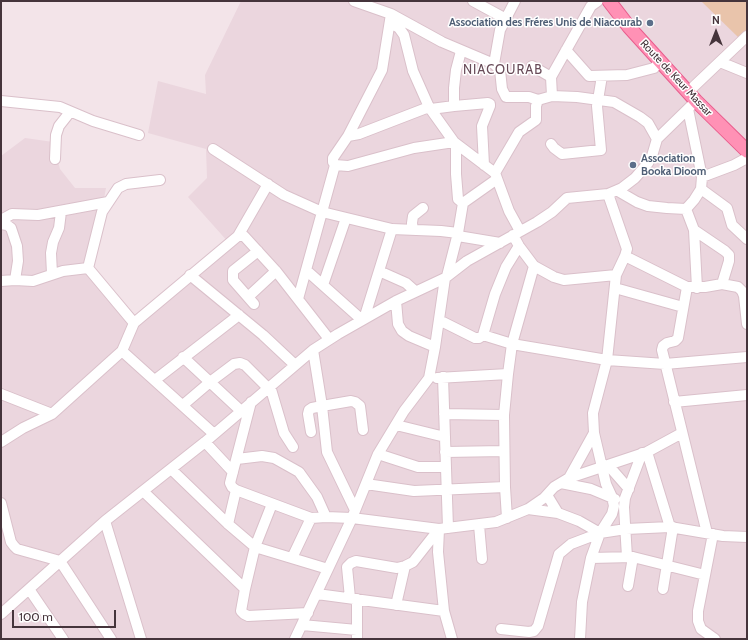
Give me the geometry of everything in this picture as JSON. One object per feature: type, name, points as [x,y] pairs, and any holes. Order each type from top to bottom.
[{"type":"main road","name":"Route de Keur Massar","points":[[613,2],[629,27],[660,61],[691,101],[747,151]]},
{"type":"street","points":[[354,1],[382,6],[404,35],[413,71],[430,108],[455,143],[496,176],[517,233],[519,246],[534,266],[546,274],[564,280],[616,275]]},
{"type":"street","points":[[473,1],[506,18]]},
{"type":"street","points":[[494,64],[500,30],[515,1]]},
{"type":"street","points":[[552,96],[551,77],[591,6],[598,1]]},
{"type":"street","points":[[390,18],[461,51],[494,64],[500,70],[502,89],[506,97],[529,97],[538,100],[552,96],[598,99],[614,102],[648,123],[657,139]]},
{"type":"street","points":[[298,299],[335,165],[333,158],[348,136],[382,70],[390,18]]},
{"type":"street","points":[[1,614],[105,521],[205,442],[313,350],[363,319],[415,291],[446,277],[467,261],[537,222],[552,212],[567,198],[608,194],[618,191],[635,178],[648,163],[655,148],[657,139],[691,101],[720,62],[747,36]]},
{"type":"street","points":[[566,50],[589,76],[627,75],[654,68],[660,61]]},
{"type":"street","points":[[454,106],[456,70],[461,51]]},
{"type":"street","points":[[720,62],[747,73]]},
{"type":"street","points":[[532,66],[551,77]]},
{"type":"street","points":[[551,144],[562,154],[601,150],[597,115],[602,76]]},
{"type":"street","points":[[295,639],[354,514],[378,454],[404,411],[429,378],[446,277],[458,235],[463,203],[496,176],[519,132],[536,120],[536,106],[538,100]]},
{"type":"street","points":[[1,101],[60,108],[106,126],[139,135]]},
{"type":"street","points":[[686,209],[701,189],[702,178],[691,101]]},
{"type":"street","points":[[348,136],[359,134],[430,108],[490,104],[482,126],[484,165]]},
{"type":"street","points":[[55,159],[56,135],[59,126],[70,112]]},
{"type":"street","points":[[335,165],[348,166],[414,148],[455,143]]},
{"type":"street","points":[[455,143],[458,199],[463,203]]},
{"type":"street","points":[[212,150],[284,195],[322,212],[392,230],[441,231],[500,243]]},
{"type":"street","points":[[702,178],[747,158]]},
{"type":"street","points":[[88,268],[102,212],[118,188],[126,184],[160,180]]},
{"type":"street","points":[[1,442],[23,428],[52,414],[122,350],[134,323],[238,236],[268,184]]},
{"type":"street","points":[[701,189],[727,208],[732,225],[747,239]]},
{"type":"street","points":[[618,191],[637,202],[648,206],[686,209]]},
{"type":"street","points":[[580,639],[582,602],[591,558],[600,533],[612,514],[614,506],[606,484],[605,465],[594,433],[593,413],[607,360],[616,275],[625,256],[627,247],[608,194]]},
{"type":"street","points":[[1,220],[12,214],[38,215],[61,212],[108,202]]},
{"type":"street","points":[[413,230],[413,216],[424,208]]},
{"type":"street","points":[[686,209],[694,230],[692,287],[683,307],[678,338],[675,341],[667,343],[663,346],[662,350],[682,433],[710,534],[705,575],[698,611],[698,621],[701,629],[715,639]]},
{"type":"street","points":[[52,274],[51,253],[53,242],[59,228],[61,212]]},
{"type":"street","points":[[323,285],[346,218]]},
{"type":"street","points":[[1,224],[7,225],[11,228],[16,241],[18,261],[15,280]]},
{"type":"street","points":[[363,319],[392,230]]},
{"type":"street","points":[[694,230],[730,255],[730,261],[722,284]]},
{"type":"street","points":[[238,236],[244,236],[276,271],[329,339]]},
{"type":"street","points":[[438,320],[475,338],[479,338],[483,335],[506,267],[519,246]]},
{"type":"street","points":[[258,251],[233,272],[234,280],[251,300],[276,271]]},
{"type":"street","points":[[625,256],[692,287],[722,284],[738,286],[744,296],[747,324]]},
{"type":"street","points":[[506,518],[504,415],[508,374],[512,344],[534,266]]},
{"type":"street","points":[[1,282],[15,280],[34,281],[52,274],[88,268]]},
{"type":"street","points":[[88,268],[134,323]]},
{"type":"street","points":[[306,270],[363,319]]},
{"type":"street","points":[[379,271],[406,283],[415,291]]},
{"type":"street","points":[[190,275],[263,335],[295,365]]},
{"type":"street","points":[[614,288],[683,307]]},
{"type":"street","points":[[396,301],[398,324],[402,331],[409,336],[435,347]]},
{"type":"street","points":[[155,380],[239,315]]},
{"type":"street","points":[[483,335],[512,344],[607,360],[665,364],[747,357]]},
{"type":"street","points":[[122,350],[214,434]]},
{"type":"street","points":[[313,350],[322,406],[327,452],[354,514]]},
{"type":"street","points":[[183,357],[241,411]]},
{"type":"street","points":[[183,405],[234,364],[240,363],[245,365],[269,387],[284,433],[293,447]]},
{"type":"street","points":[[429,378],[508,374]]},
{"type":"street","points":[[443,377],[447,490],[443,529],[438,552],[444,611],[452,639]]},
{"type":"street","points":[[1,394],[52,414]]},
{"type":"street","points":[[674,402],[747,395]]},
{"type":"street","points":[[311,432],[308,414],[309,410],[312,408],[350,401],[355,402],[360,406],[363,430]]},
{"type":"street","points":[[251,402],[230,483],[236,490],[311,518],[354,514],[443,529],[496,522],[506,518],[528,509],[540,502],[554,487],[565,480],[644,452],[682,433]]},
{"type":"street","points":[[444,414],[504,415]]},
{"type":"street","points":[[396,425],[445,437]]},
{"type":"street","points":[[565,480],[594,433]]},
{"type":"street","points":[[205,442],[233,472]]},
{"type":"street","points":[[446,452],[504,451]]},
{"type":"street","points":[[628,586],[630,557],[624,507],[625,498],[644,452]]},
{"type":"street","points":[[644,452],[672,527],[663,589]]},
{"type":"street","points":[[378,454],[418,467],[446,467]]},
{"type":"street","points":[[236,459],[262,456],[274,458],[299,472],[317,496],[326,517]]},
{"type":"street","points":[[605,465],[629,488]]},
{"type":"street","points":[[170,469],[228,524],[255,547],[328,569]]},
{"type":"street","points":[[565,480],[612,497],[624,507]]},
{"type":"street","points":[[366,484],[414,491],[505,487]]},
{"type":"street","points":[[228,524],[236,490]]},
{"type":"street","points":[[143,491],[245,589]]},
{"type":"street","points":[[547,495],[558,513]]},
{"type":"street","points":[[1,503],[11,542],[14,546],[17,549],[60,561],[111,639]]},
{"type":"street","points":[[272,504],[255,547],[241,611],[248,616],[308,613]]},
{"type":"street","points":[[528,509],[558,513],[580,520],[600,533]]},
{"type":"street","points":[[292,558],[311,518]]},
{"type":"street","points":[[105,521],[141,639]]},
{"type":"street","points":[[479,524],[482,559]]},
{"type":"street","points":[[501,628],[528,632],[534,631],[538,626],[559,554],[571,544],[600,533],[626,529],[672,527],[710,534],[747,537]]},
{"type":"street","points":[[302,625],[357,634],[353,599],[347,567],[356,561],[397,568],[405,566],[413,562],[443,529]]},
{"type":"street","points":[[591,558],[630,557],[705,575]]},
{"type":"street","points":[[396,605],[405,566]]},
{"type":"street","points":[[29,589],[63,639]]},
{"type":"street","points":[[317,594],[444,611]]},
{"type":"shaded area","points":[[241,1],[747,1],[747,639],[1,639],[1,156],[25,138],[53,142],[60,169],[75,188],[106,188],[92,265],[137,317],[229,243],[188,197],[207,178],[206,149],[148,133],[158,81],[206,94],[205,75]]},
{"type":"shaded area","points":[[701,1],[747,1],[747,30],[739,38]]},
{"type":"place","name":"Association des Fréres Unis de Niacourab","points":[[650,23]]},
{"type":"place","name":"Association Booka Dioom","points":[[633,165]]},
{"type":"district","name":"NIACOURAB","points":[[503,70]]}]
